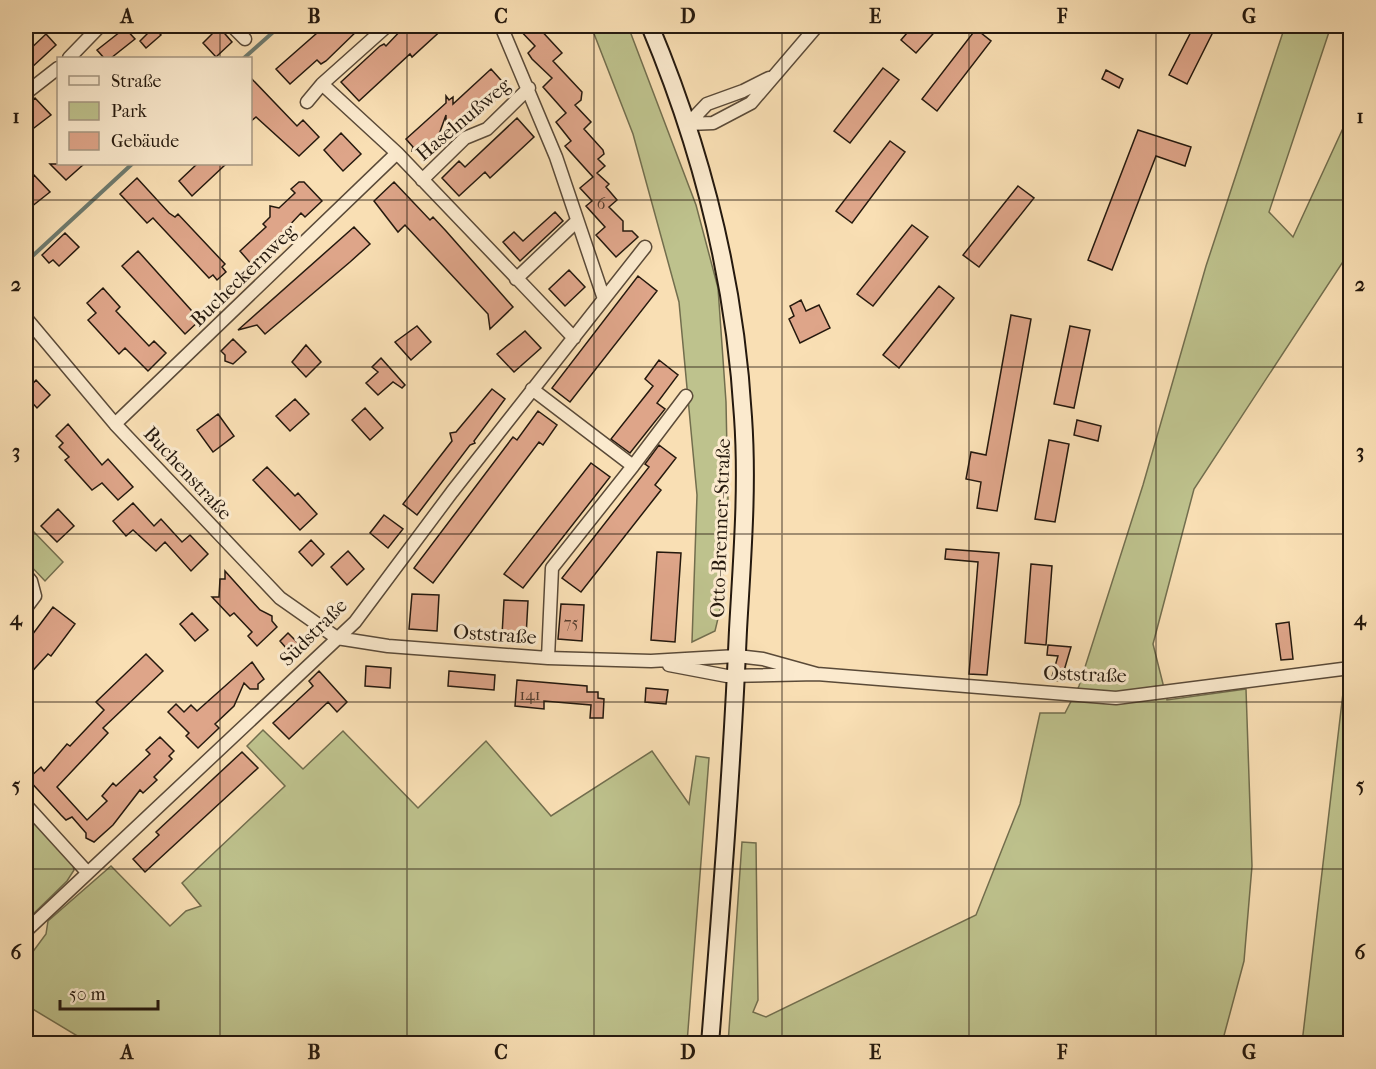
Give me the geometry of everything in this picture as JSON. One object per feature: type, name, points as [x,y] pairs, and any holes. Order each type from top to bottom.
[{"type":"main road","name":"Otto-Brenner-Straße","points":[[650,26],[688,124],[719,246],[735,335],[743,416],[746,495],[737,677],[710,1044]]},
{"type":"street","points":[[70,57],[100,26]]},
{"type":"street","points":[[232,26],[245,39]]},
{"type":"street","points":[[307,102],[322,84],[387,26]]},
{"type":"street","name":"Haselnußweg","points":[[501,26],[529,88],[604,299]]},
{"type":"street","points":[[688,124],[713,123],[751,103],[817,26]]},
{"type":"street","points":[[26,93],[57,69]]},
{"type":"street","points":[[688,124],[706,104],[743,91],[776,74]]},
{"type":"street","points":[[322,84],[397,153],[574,338]]},
{"type":"street","name":"Haselnußweg","points":[[422,180],[465,138],[487,129],[529,88]]},
{"type":"street","name":"Bucheckernweg","points":[[115,424],[397,153]]},
{"type":"street","points":[[516,279],[576,222]]},
{"type":"street","name":"Südstraße","points":[[26,931],[355,622],[532,389],[645,247]]},
{"type":"street","name":"Buchenstraße","points":[[26,318],[115,424],[280,598],[337,638]]},
{"type":"street","points":[[532,389],[633,466]]},
{"type":"street","points":[[548,657],[552,568],[686,396]]},
{"type":"street","points":[[26,575],[31,581],[35,596],[26,608]]},
{"type":"street","name":"Oststraße","points":[[337,638],[388,646],[548,657],[651,661],[737,656],[763,659],[817,674]]},
{"type":"street","name":"Oststraße","points":[[651,661],[737,677],[817,674],[1116,698],[1350,668]]},
{"type":"street","points":[[26,805],[87,872]]},
{"type":"green space","points":[[591,26],[628,26],[696,205],[718,288],[726,402],[728,500],[721,606],[715,631],[692,642],[697,495],[679,302],[633,134]]},
{"type":"green space","points":[[1285,26],[1331,26],[1269,212],[1293,237],[1350,113],[1350,251],[1194,489],[1153,644],[1167,700],[1246,689],[1252,866],[1244,961],[1222,1043],[728,1044],[742,842],[756,843],[758,1000],[753,1012],[766,1017],[976,915],[1020,804],[1040,713],[1065,713],[1079,686],[1143,485],[1206,266]]},
{"type":"green space","points":[[33,531],[63,562],[45,581],[26,561],[26,538]]},
{"type":"green space","points":[[1345,676],[1350,676],[1350,1043],[1302,1043]]},
{"type":"green space","points":[[263,730],[303,769],[343,731],[418,808],[486,741],[551,816],[652,751],[689,804],[696,756],[709,758],[687,1043],[89,1043],[26,1005],[26,961],[46,934],[48,921],[111,866],[170,926],[186,911],[201,906],[182,883],[285,786],[247,746]]},
{"type":"green space","points":[[26,812],[72,860],[74,870],[67,881],[26,921]]},
{"type":"building","points":[[325,26],[362,26],[326,61],[321,64],[317,60],[290,84],[276,69]]},
{"type":"building","points":[[405,26],[446,26],[412,57],[410,54],[359,101],[341,82],[380,46],[384,44],[386,46]]},
{"type":"building","points":[[516,26],[537,26],[562,53],[553,61],[582,92],[581,100],[575,105],[591,122],[584,129],[603,150],[604,154],[598,159],[605,166],[597,173],[609,184],[606,187],[617,200],[609,207],[623,221],[623,231],[632,231],[638,237],[616,257],[596,235],[605,227],[586,206],[592,201],[580,188],[593,177],[565,146],[571,141],[556,122],[566,113],[543,87],[552,78],[532,59],[528,53],[535,46]]},
{"type":"building","points":[[913,26],[940,26],[916,53],[901,40]]},
{"type":"building","points":[[1194,26],[1216,26],[1187,84],[1169,75]]},
{"type":"building","points":[[154,27],[161,35],[146,48],[140,41]]},
{"type":"building","points":[[219,27],[232,42],[216,57],[203,43]]},
{"type":"building","points":[[125,28],[135,39],[112,57],[103,57],[97,50]]},
{"type":"building","points":[[976,29],[991,41],[937,111],[922,99]]},
{"type":"building","points":[[46,34],[56,45],[30,69],[26,64],[26,53]]},
{"type":"building","points":[[883,68],[899,80],[850,143],[834,131]]},
{"type":"building","points":[[491,69],[508,88],[480,115],[475,110],[446,137],[446,115],[432,154],[428,153],[423,158],[417,151],[412,151],[413,147],[406,139],[446,103],[446,96],[449,100],[453,97],[453,104]]},
{"type":"building","points":[[1106,70],[1123,79],[1119,88],[1102,79]]},
{"type":"building","points":[[252,79],[297,126],[303,120],[319,137],[299,156],[256,117],[252,120]]},
{"type":"building","points":[[35,98],[51,115],[26,134],[26,107]]},
{"type":"building","points":[[517,118],[534,137],[490,178],[485,172],[459,196],[442,178],[459,161],[465,167]]},
{"type":"building","points":[[1138,130],[1191,147],[1185,166],[1156,156],[1112,270],[1088,260]]},
{"type":"building","points":[[341,133],[361,154],[343,171],[324,150]]},
{"type":"building","points":[[890,141],[905,152],[852,223],[836,211]]},
{"type":"building","points":[[50,164],[83,165],[66,180]]},
{"type":"building","points":[[196,165],[225,165],[192,196],[179,181]]},
{"type":"building","points":[[34,175],[50,192],[26,211],[26,183]]},
{"type":"building","points":[[137,178],[169,213],[175,217],[178,214],[225,264],[222,267],[226,272],[217,280],[213,275],[209,278],[153,218],[147,223],[120,194]]},
{"type":"building","points":[[299,182],[304,182],[322,201],[305,217],[301,213],[252,265],[240,251],[266,227],[263,224],[270,217],[270,206],[279,208],[295,193],[291,189]]},
{"type":"building","points":[[394,182],[430,220],[433,217],[513,307],[490,329],[488,314],[405,225],[398,232],[374,201]]},
{"type":"building","points":[[1018,186],[1034,198],[979,267],[963,255]]},
{"type":"building","points":[[555,212],[563,221],[520,261],[503,242],[514,232],[523,241]]},
{"type":"building","points":[[912,225],[928,237],[873,306],[857,294]]},
{"type":"building","points":[[354,227],[370,244],[350,262],[265,334],[257,325],[238,330]]},
{"type":"building","points":[[65,233],[79,247],[59,266],[53,260],[49,263],[42,255]]},
{"type":"building","points":[[138,251],[200,320],[185,334],[122,266]]},
{"type":"building","points":[[569,270],[585,287],[565,306],[549,289]]},
{"type":"building","points":[[638,276],[657,291],[570,402],[552,388]]},
{"type":"building","points":[[939,286],[954,298],[899,368],[883,355]]},
{"type":"building","points":[[103,288],[120,307],[116,311],[149,346],[154,341],[166,353],[148,371],[125,348],[119,354],[88,320],[96,313],[87,303]]},
{"type":"building","points":[[801,300],[806,311],[819,305],[830,328],[800,343],[789,319],[794,316],[790,306]]},
{"type":"building","points":[[1011,315],[1031,319],[997,511],[977,508],[981,482],[966,479],[971,452],[986,455]]},
{"type":"building","points":[[417,326],[431,342],[411,360],[395,342]]},
{"type":"building","points":[[1070,326],[1090,330],[1074,408],[1054,404]]},
{"type":"building","points":[[525,331],[541,348],[514,372],[497,354]]},
{"type":"building","points":[[233,339],[246,352],[233,364],[225,361],[225,355],[221,351]]},
{"type":"building","points":[[306,345],[321,362],[306,377],[292,362]]},
{"type":"building","points":[[381,358],[405,385],[402,388],[393,382],[378,395],[366,383],[378,372],[372,367]]},
{"type":"building","points":[[659,360],[678,375],[657,403],[665,409],[630,453],[611,439],[653,386],[645,379]]},
{"type":"building","points":[[36,380],[50,395],[37,408],[26,396],[26,391]]},
{"type":"building","points":[[492,389],[505,399],[474,441],[475,443],[470,445],[417,515],[403,504],[452,441],[450,433],[456,432]]},
{"type":"building","points":[[295,399],[309,414],[290,431],[276,416]]},
{"type":"building","points":[[365,408],[383,428],[370,440],[352,420]]},
{"type":"building","points":[[538,411],[557,425],[543,445],[539,442],[433,583],[414,568],[513,437],[517,440]]},
{"type":"building","points":[[218,414],[234,436],[213,452],[197,430]]},
{"type":"building","points":[[1077,420],[1101,426],[1098,441],[1074,435]]},
{"type":"building","points":[[68,424],[102,465],[108,459],[133,487],[118,500],[102,483],[92,490],[65,460],[69,457],[59,447],[63,443],[56,436]]},
{"type":"building","points":[[1049,440],[1069,444],[1055,522],[1035,519]]},
{"type":"building","points":[[659,445],[676,458],[655,485],[661,490],[581,592],[562,578],[649,467],[645,464]]},
{"type":"building","points":[[591,463],[610,477],[523,588],[504,574]]},
{"type":"building","points":[[267,467],[295,496],[298,493],[317,514],[300,530],[253,480]]},
{"type":"building","points":[[133,503],[154,526],[161,519],[182,542],[190,535],[208,554],[191,571],[165,542],[156,551],[133,530],[126,536],[113,521]]},
{"type":"building","points":[[58,509],[74,526],[57,542],[41,526]]},
{"type":"building","points":[[384,515],[403,529],[388,548],[370,533]]},
{"type":"building","points":[[311,540],[324,554],[312,566],[299,552]]},
{"type":"building","points":[[946,549],[999,553],[987,675],[969,674],[978,562],[945,559]]},
{"type":"building","points":[[348,551],[364,569],[347,585],[331,567]]},
{"type":"building","points":[[657,552],[681,553],[675,642],[651,640]]},
{"type":"building","points":[[1031,564],[1052,566],[1046,645],[1025,643]]},
{"type":"building","points":[[225,571],[260,610],[272,616],[272,621],[277,627],[257,646],[248,636],[252,632],[234,613],[230,616],[212,597],[219,597],[220,579],[225,579]]},
{"type":"building","points":[[412,594],[439,595],[437,631],[409,629]]},
{"type":"building","points":[[504,600],[528,601],[526,637],[502,635]]},
{"type":"building","points":[[561,604],[584,605],[582,641],[558,639]]},
{"type":"building","points":[[53,607],[75,624],[51,656],[48,654],[26,678],[26,643]]},
{"type":"building","points":[[192,613],[208,630],[195,641],[180,624]]},
{"type":"building","points":[[1289,622],[1293,659],[1281,660],[1276,624]]},
{"type":"building","points":[[288,633],[301,646],[296,658],[287,664],[279,656],[287,649],[280,641]]},
{"type":"building","points":[[1048,645],[1071,647],[1061,681],[1051,680],[1058,656],[1047,655]]},
{"type":"building","points":[[146,654],[163,671],[103,728],[108,733],[57,787],[87,820],[107,801],[102,796],[113,783],[116,786],[150,754],[146,750],[160,737],[174,751],[169,756],[172,759],[154,777],[157,780],[143,793],[140,790],[113,825],[94,842],[86,838],[86,833],[72,817],[66,820],[28,779],[41,767],[44,771],[67,744],[70,746],[104,710],[96,702]]},
{"type":"building","points":[[252,662],[264,679],[258,684],[258,689],[250,689],[244,683],[234,706],[215,724],[219,728],[198,748],[186,736],[189,733],[168,712],[176,704],[184,712],[191,705],[197,711]]},
{"type":"building","points":[[366,666],[391,668],[390,688],[365,686]]},
{"type":"building","points":[[319,671],[347,702],[337,712],[328,702],[289,739],[273,723],[313,686],[309,681]]},
{"type":"building","points":[[449,671],[495,675],[494,690],[448,686]]},
{"type":"building","points":[[517,680],[587,686],[587,692],[598,692],[598,698],[604,699],[603,718],[590,718],[591,705],[544,701],[544,709],[515,706]]},
{"type":"building","points":[[646,688],[668,690],[666,704],[645,702]]},
{"type":"building","points":[[242,752],[258,768],[145,872],[133,859],[159,835],[156,832]]},
{"type":"waterway","points":[[245,57],[280,26]]},
{"type":"waterway","points":[[26,262],[131,165]]}]
